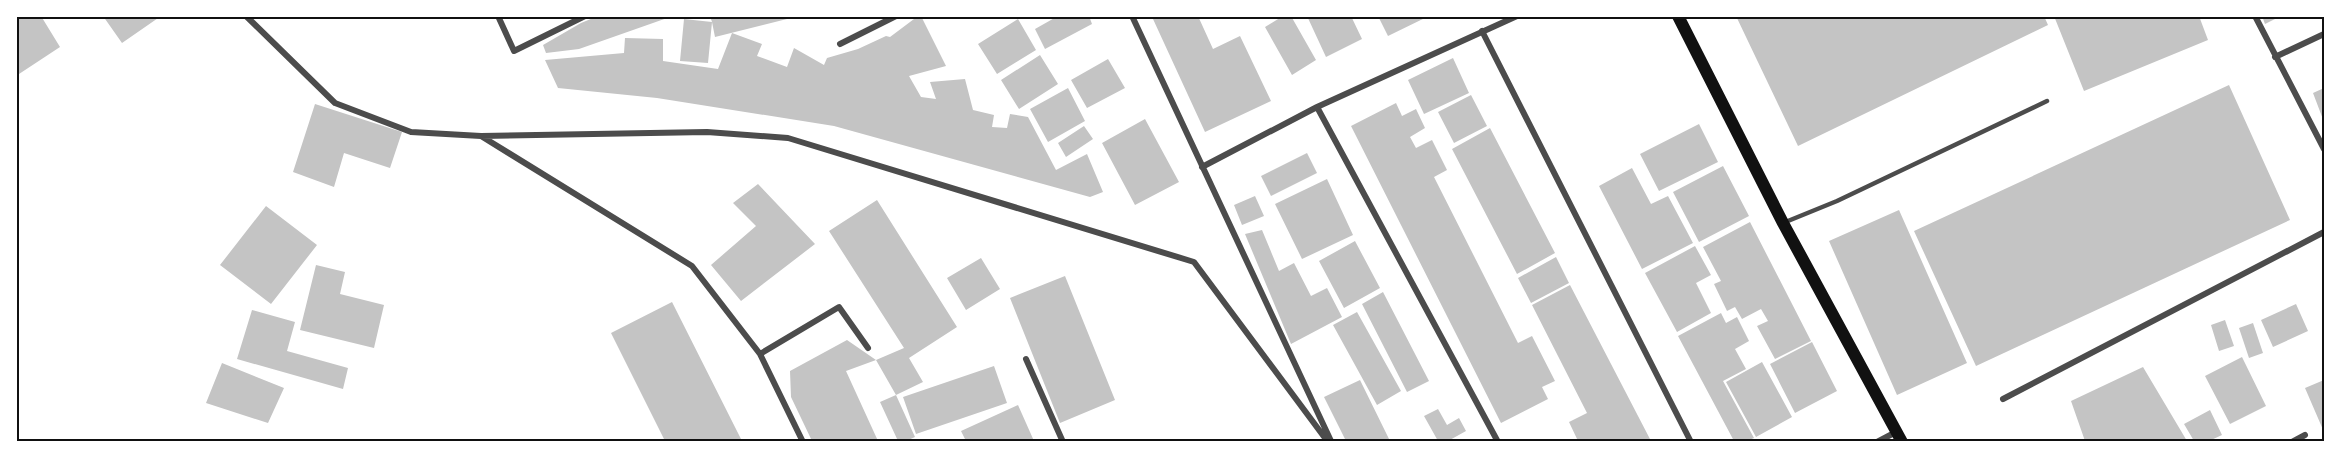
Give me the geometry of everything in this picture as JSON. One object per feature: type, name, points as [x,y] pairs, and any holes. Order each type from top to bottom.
[{"type":"main road","points":[[1678,16],[1783,223],[1899,437]]},
{"type":"street","points":[[246,16],[335,103],[411,132],[481,136],[706,132],[788,138],[1194,262],[1330,441]]},
{"type":"street","points":[[498,16],[514,51],[585,16]]},
{"type":"street","points":[[840,44],[896,16]]},
{"type":"street","points":[[1131,16],[1330,441]]},
{"type":"street","points":[[1202,167],[1317,106],[1517,16]]},
{"type":"street","points":[[2255,16],[2325,149]]},
{"type":"street","points":[[1482,31],[1691,441]]},
{"type":"street","points":[[2275,57],[2325,34]]},
{"type":"street","points":[[1317,106],[1498,441]]},
{"type":"street","points":[[481,136],[692,267],[760,354],[804,441]]},
{"type":"street","points":[[2003,399],[2325,232]]},
{"type":"street","points":[[760,354],[839,307],[868,348]]},
{"type":"street","points":[[1026,359],[1064,441]]},
{"type":"street","points":[[2292,441],[2305,435]]},
{"type":"street","points":[[1877,441],[1899,437]]},
{"type":"lane","points":[[1783,223],[1837,201],[2048,101]]},
{"type":"building","points":[[16,16],[41,16],[60,47],[19,74],[16,69]]},
{"type":"building","points":[[103,16],[161,16],[122,43]]},
{"type":"building","points":[[598,16],[670,17],[579,49],[546,53],[543,45]]},
{"type":"building","points":[[710,16],[795,16],[795,17],[715,37]]},
{"type":"building","points":[[921,16],[946,66],[909,76],[921,97],[936,99],[930,82],[965,79],[973,110],[994,115],[992,127],[1007,128],[1010,114],[1028,117],[1056,170],[1087,154],[1103,192],[1090,197],[834,126],[657,98],[558,88],[545,60],[624,53],[625,38],[663,39],[663,61],[718,69],[732,33],[762,44],[757,56],[787,67],[794,48],[824,65],[827,58],[858,49],[886,36],[890,37]]},
{"type":"building","points":[[1058,16],[1089,16],[1092,24],[1045,49],[1035,29]]},
{"type":"building","points":[[1157,16],[1198,16],[1213,49],[1240,36],[1271,101],[1205,132],[1153,19]]},
{"type":"building","points":[[1283,16],[1291,16],[1316,60],[1292,75],[1265,27]]},
{"type":"building","points":[[1307,16],[1351,16],[1362,39],[1326,57]]},
{"type":"building","points":[[1378,16],[1429,16],[1388,36]]},
{"type":"building","points":[[1736,16],[2044,16],[2048,25],[1798,146]]},
{"type":"building","points":[[2054,16],[2199,16],[2208,40],[2084,91]]},
{"type":"building","points":[[2262,16],[2281,16],[2265,24]]},
{"type":"building","points":[[684,19],[712,22],[708,63],[680,61]]},
{"type":"building","points":[[1018,19],[1036,50],[997,74],[978,44]]},
{"type":"building","points":[[1040,55],[1058,84],[1019,109],[1001,80]]},
{"type":"building","points":[[1453,58],[1469,93],[1424,114],[1408,80]]},
{"type":"building","points":[[1108,59],[1125,88],[1087,108],[1071,80]]},
{"type":"building","points":[[2229,85],[2290,220],[1976,366],[1914,231]]},
{"type":"building","points":[[1068,88],[1085,121],[1048,142],[1030,109]]},
{"type":"building","points":[[2324,88],[2324,122],[2313,93]]},
{"type":"building","points":[[1471,95],[1487,126],[1454,143],[1438,112]]},
{"type":"building","points":[[1396,103],[1402,116],[1416,109],[1425,128],[1410,137],[1416,148],[1432,140],[1447,170],[1434,177],[1518,343],[1532,336],[1555,381],[1542,387],[1548,399],[1501,423],[1351,126]]},
{"type":"building","points":[[315,104],[402,132],[390,168],[344,153],[334,187],[293,172]]},
{"type":"building","points":[[1145,119],[1179,182],[1135,205],[1102,143]]},
{"type":"building","points":[[1699,124],[1718,162],[1659,191],[1640,154]]},
{"type":"building","points":[[1084,126],[1093,139],[1066,157],[1058,143]]},
{"type":"building","points":[[1490,128],[1555,253],[1517,274],[1452,149]]},
{"type":"building","points":[[1307,153],[1317,173],[1271,196],[1261,176]]},
{"type":"building","points":[[1723,166],[1749,216],[1699,242],[1673,192]]},
{"type":"building","points":[[1632,168],[1651,204],[1668,196],[1693,243],[1642,269],[1599,186]]},
{"type":"building","points":[[1327,179],[1353,235],[1302,259],[1275,204]]},
{"type":"building","points":[[758,184],[815,244],[741,301],[711,265],[756,226],[733,203]]},
{"type":"building","points":[[1255,196],[1264,216],[1242,225],[1234,205]]},
{"type":"building","points":[[877,200],[957,327],[909,358],[923,382],[896,395],[876,360],[904,348],[829,231]]},
{"type":"building","points":[[266,206],[317,245],[271,304],[220,265]]},
{"type":"building","points":[[1899,210],[1967,363],[1897,395],[1829,241]]},
{"type":"building","points":[[1750,222],[1811,341],[1775,359],[1757,326],[1768,321],[1761,309],[1742,319],[1735,307],[1727,311],[1714,284],[1721,281],[1703,247]]},
{"type":"building","points":[[1262,230],[1279,271],[1294,263],[1311,296],[1327,288],[1342,317],[1291,344],[1245,234]]},
{"type":"building","points":[[1355,241],[1380,288],[1344,308],[1319,261]]},
{"type":"building","points":[[1695,246],[1711,275],[1696,283],[1711,313],[1677,332],[1645,273]]},
{"type":"building","points":[[1556,257],[1569,283],[1531,303],[1518,278]]},
{"type":"building","points":[[981,258],[1000,289],[966,310],[947,278]]},
{"type":"building","points":[[316,265],[345,272],[340,294],[384,305],[374,348],[300,330]]},
{"type":"building","points":[[1065,276],[1115,400],[1060,423],[1010,298]]},
{"type":"building","points":[[1570,285],[1651,441],[1578,441],[1569,422],[1587,413],[1532,305]]},
{"type":"building","points":[[1383,292],[1429,381],[1407,392],[1362,304]]},
{"type":"building","points":[[672,302],[742,441],[665,441],[611,333]]},
{"type":"building","points":[[2296,304],[2308,331],[2273,347],[2261,320]]},
{"type":"building","points":[[252,310],[295,322],[287,351],[348,368],[343,389],[237,359]]},
{"type":"building","points":[[1357,312],[1401,391],[1377,405],[1333,325]]},
{"type":"building","points":[[1721,313],[1726,323],[1737,317],[1749,341],[1735,349],[1746,369],[1723,381],[1754,438],[1747,441],[1734,441],[1678,336]]},
{"type":"building","points":[[2225,320],[2234,346],[2219,351],[2211,325]]},
{"type":"building","points":[[2253,323],[2263,353],[2249,358],[2239,328]]},
{"type":"building","points":[[847,340],[876,360],[846,371],[878,441],[812,441],[791,397],[790,371]]},
{"type":"building","points":[[1812,342],[1837,391],[1795,413],[1770,364]]},
{"type":"building","points":[[2242,357],[2266,406],[2230,424],[2205,376]]},
{"type":"building","points":[[1762,362],[1792,417],[1756,437],[1726,382]]},
{"type":"building","points":[[222,363],[284,388],[268,423],[206,403]]},
{"type":"building","points":[[994,366],[1007,403],[916,434],[903,397]]},
{"type":"building","points":[[2143,367],[2187,441],[2085,441],[2071,401]]},
{"type":"building","points":[[1360,380],[1390,441],[1346,441],[1324,397]]},
{"type":"building","points":[[2324,380],[2324,432],[2305,388]]},
{"type":"building","points":[[896,395],[915,437],[906,441],[898,441],[880,402]]},
{"type":"building","points":[[1018,405],[1034,441],[966,441],[961,431]]},
{"type":"building","points":[[1438,409],[1447,425],[1459,418],[1466,431],[1448,441],[1438,441],[1424,416]]},
{"type":"building","points":[[2210,410],[2222,435],[2209,441],[2194,441],[2184,424]]}]
